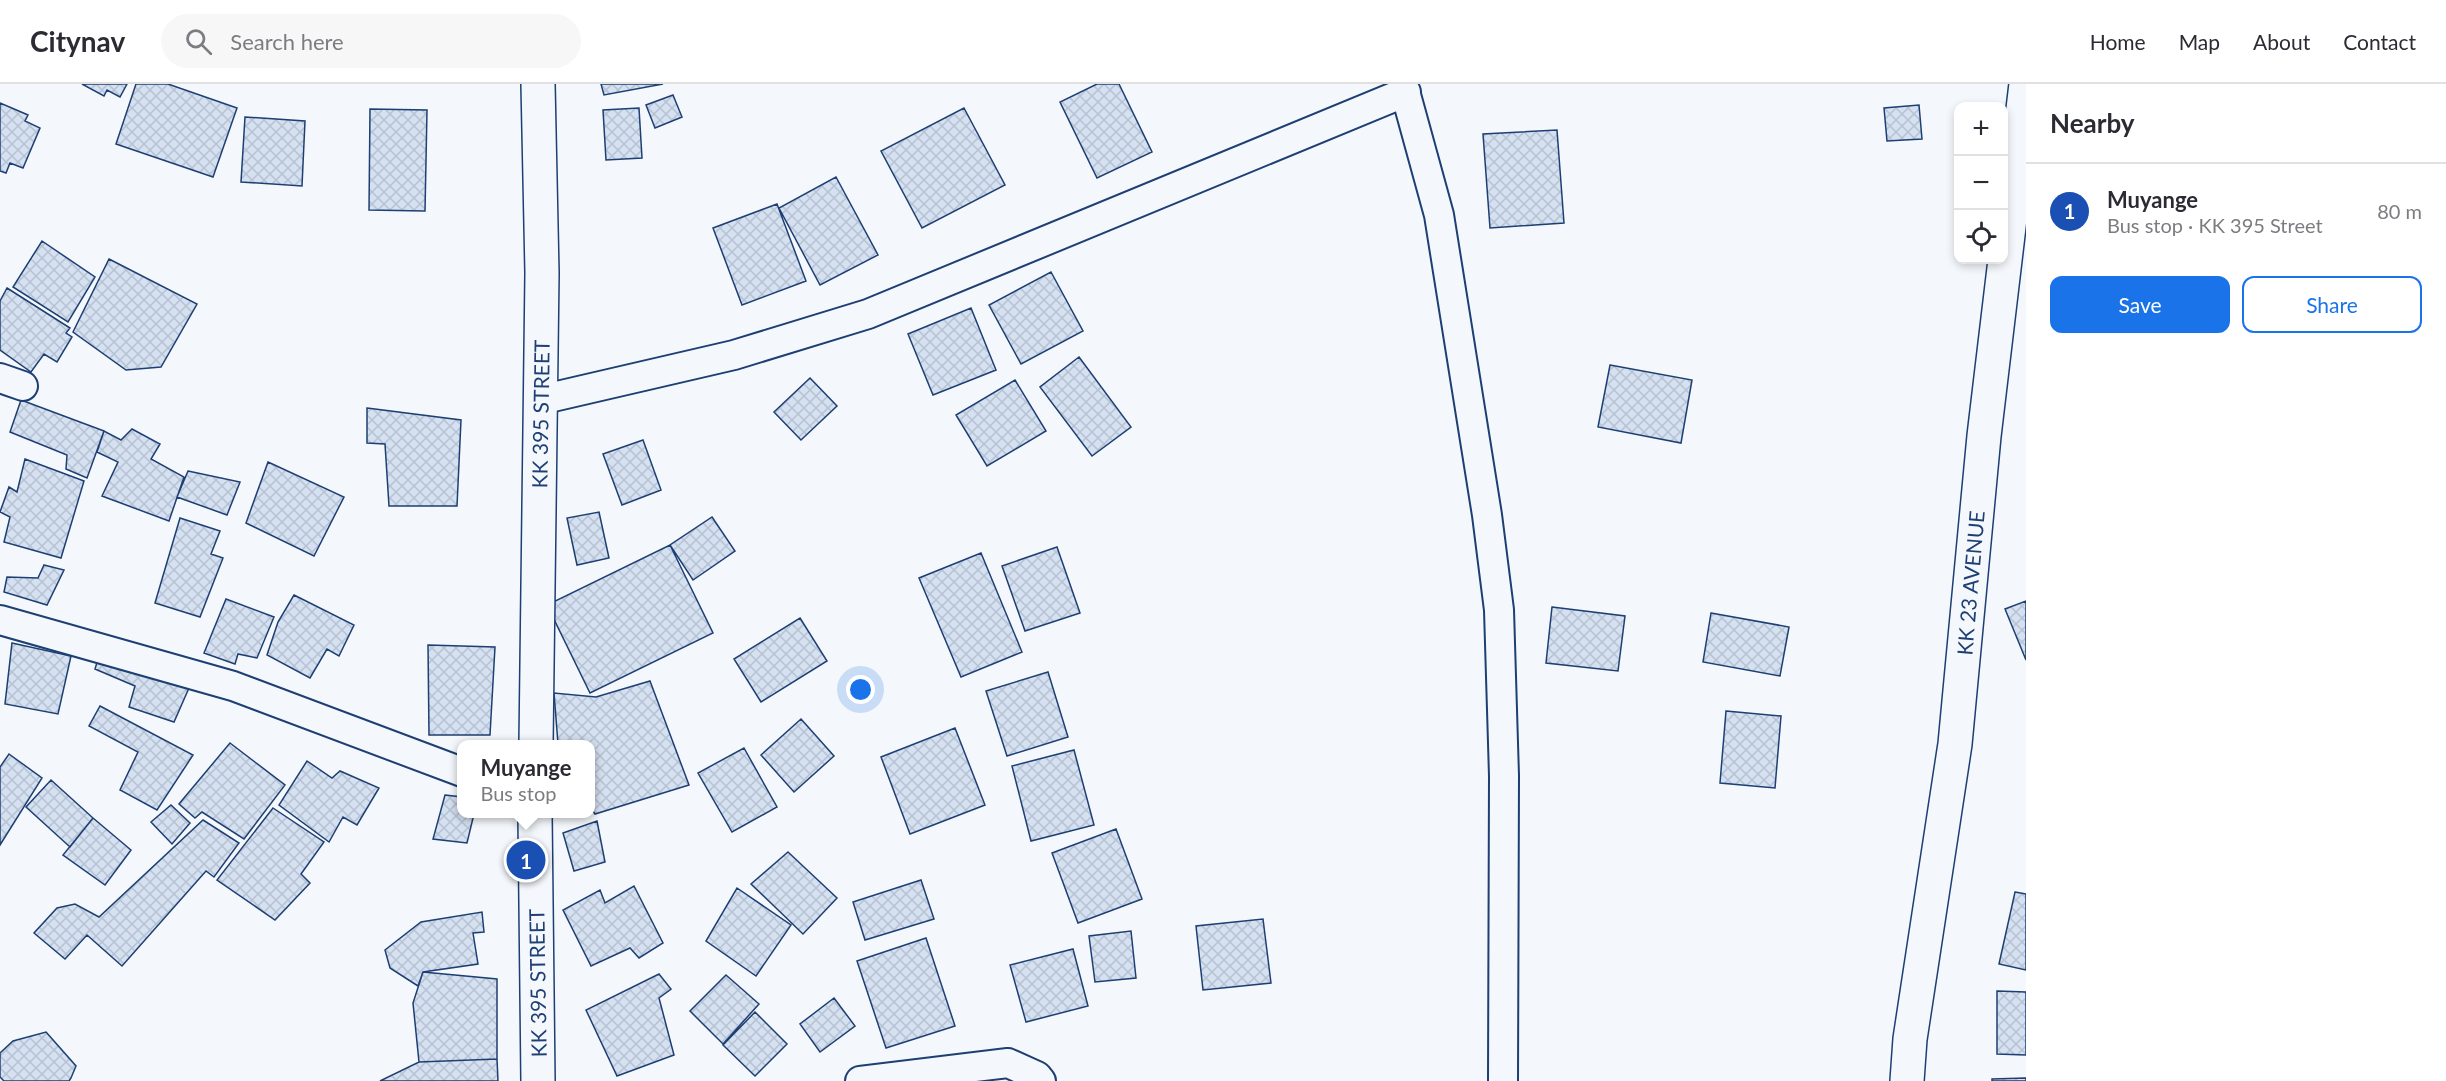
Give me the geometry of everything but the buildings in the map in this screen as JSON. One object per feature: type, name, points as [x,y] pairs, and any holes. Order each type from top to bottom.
[{"type":"main road","name":"KK 395 STREET","points":[[536,740],[542,273],[538,84]]},
{"type":"main road","name":"KK 23 AVENUE","points":[[1907,1081],[1910,1039],[1955,744],[1984,436],[2026,84]]},
{"type":"main road","name":"KK 395 STREET","points":[[535,818],[538,1081]]},
{"type":"street","points":[[540,400],[734,355],[868,314],[1405,88],[1439,215],[1487,515],[1499,610],[1504,776],[1503,1081]]},
{"type":"street","points":[[0,620],[233,686],[457,770]]},
{"type":"street","points":[[860,1081],[1008,1063],[1037,1076],[1041,1081]]},
{"type":"place","name":"Muyange","points":[[526,860]]}]
